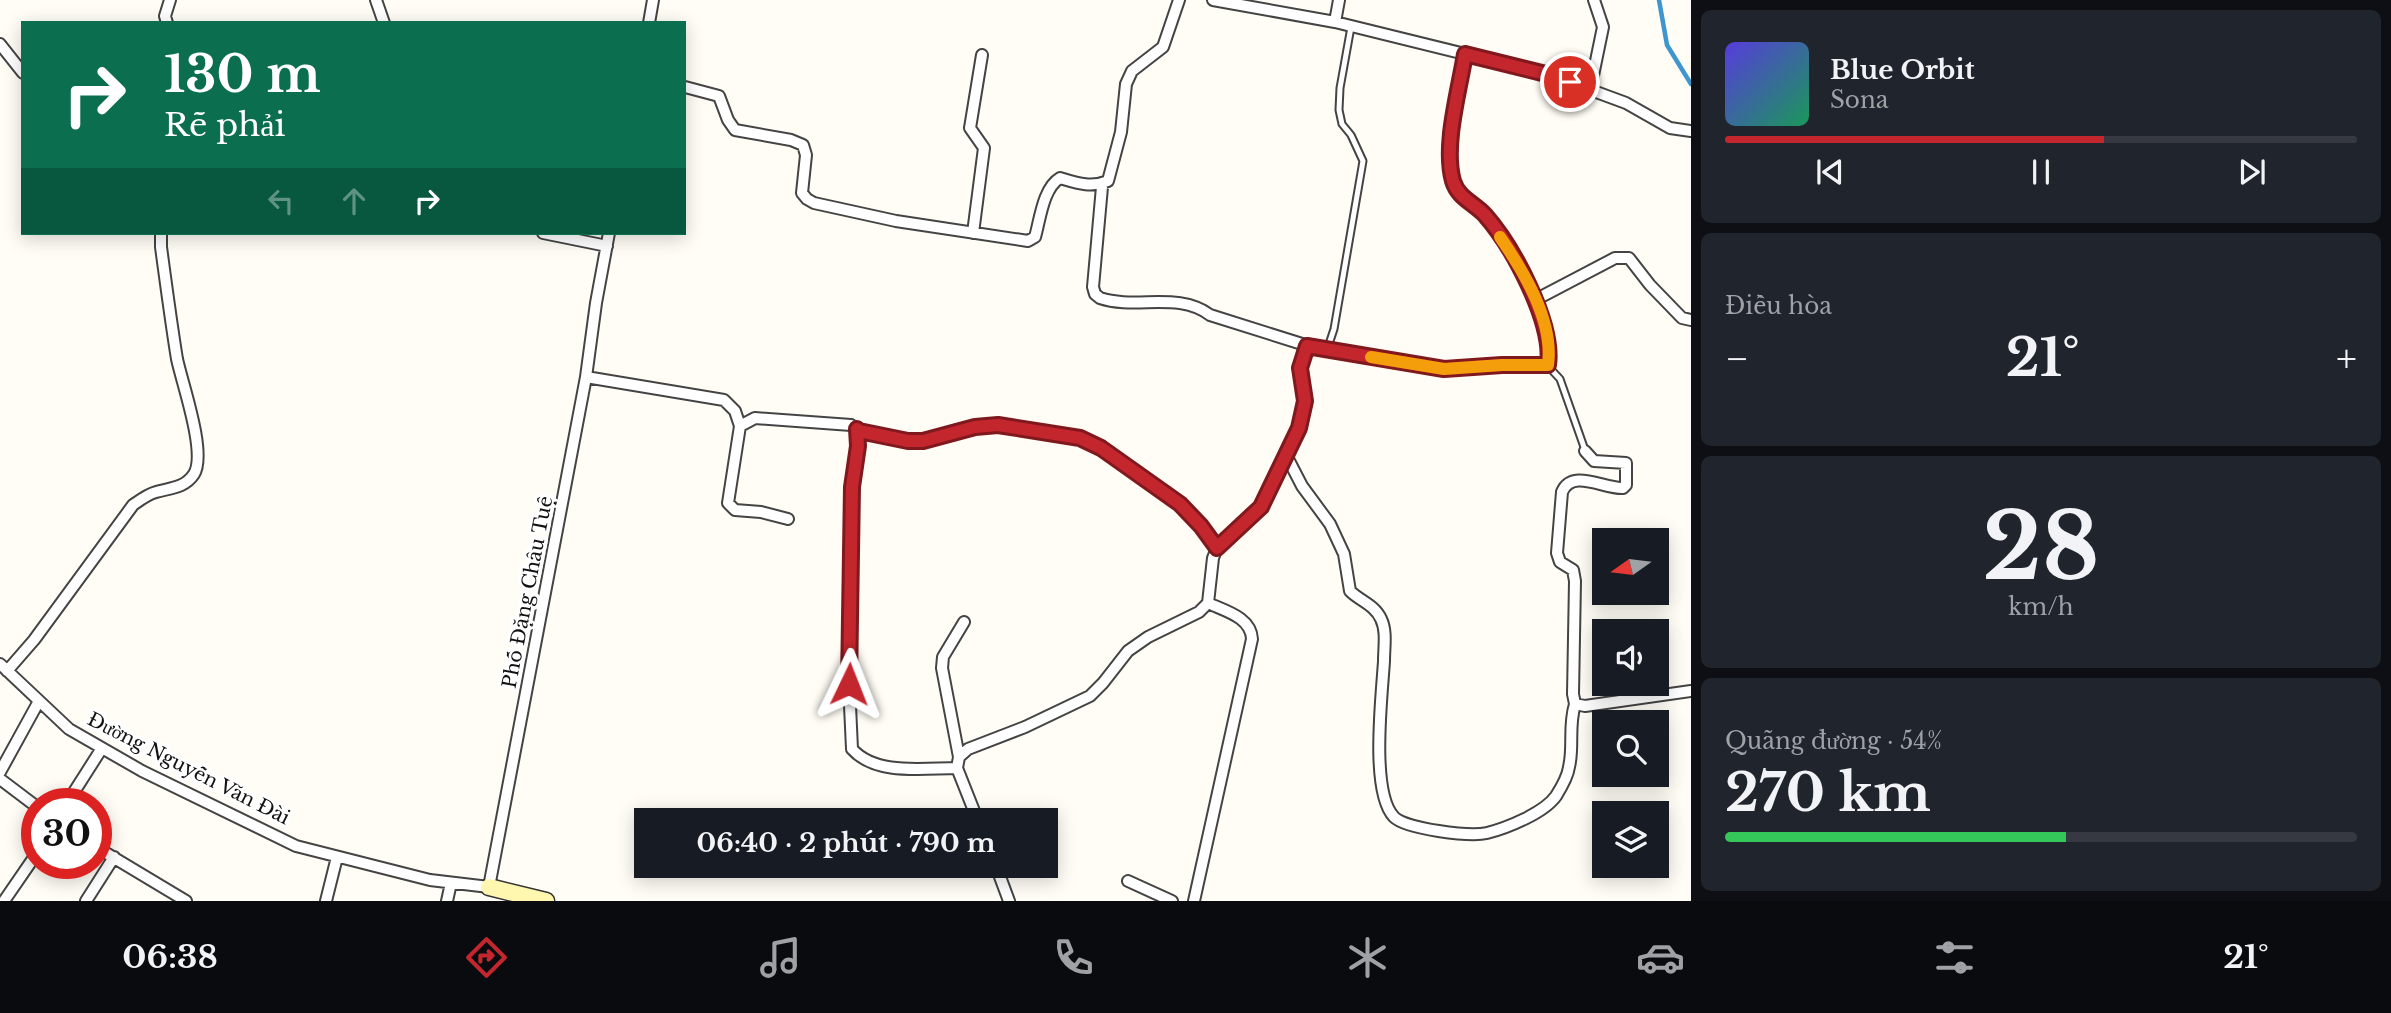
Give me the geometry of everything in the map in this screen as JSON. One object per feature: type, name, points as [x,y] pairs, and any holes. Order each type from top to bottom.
[{"type":"street","points":[[166,21],[165,16],[170,0]]},
{"type":"street","points":[[376,0],[383,21]]},
{"type":"street","points":[[649,21],[653,0]]},
{"type":"street","points":[[686,87],[719,96],[735,130],[791,140],[803,145],[806,155],[802,193],[814,203],[896,221],[1028,241],[1035,237],[1048,192],[1054,181],[1060,178],[1084,185],[1108,181],[1121,132],[1126,84],[1132,71],[1163,47],[1179,0]]},
{"type":"street","points":[[1213,0],[1335,22],[1550,75],[1626,103],[1670,128],[1691,131]]},
{"type":"street","points":[[1335,22],[1339,0]]},
{"type":"street","points":[[1590,90],[1604,27],[1594,0]]},
{"type":"street","points":[[0,44],[21,71]]},
{"type":"street","points":[[1465,54],[1453,126],[1453,181],[1460,195],[1486,216],[1512,255],[1535,300],[1546,330],[1550,351],[1548,365]]},
{"type":"street","points":[[973,233],[984,148],[970,128],[982,55]]},
{"type":"street","points":[[1101,184],[1093,287],[1100,298],[1142,303],[1171,301],[1318,349]]},
{"type":"street","points":[[4,668],[51,617],[133,505],[155,492],[183,484],[195,473],[198,454],[188,393],[178,362],[161,235]]},
{"type":"street","points":[[550,235],[606,249],[609,235]]},
{"type":"street","name":"Phố Đặng Châu Tuệ","points":[[489,887],[586,377],[606,249]]},
{"type":"street","points":[[1535,300],[1623,256],[1629,258],[1650,285],[1682,318],[1691,320]]},
{"type":"street","points":[[857,429],[858,446],[852,487],[849,684],[852,750],[861,760],[878,765],[912,769],[958,763],[968,749],[1025,727],[1090,696],[1103,684],[1128,651],[1148,637],[1199,612],[1208,603],[1213,558],[1217,548],[1261,507],[1299,428],[1305,401],[1300,368],[1307,346]]},
{"type":"street","points":[[586,377],[724,400],[735,411],[740,426],[728,503],[735,510],[761,512],[788,519]]},
{"type":"street","points":[[740,426],[755,418],[851,425],[859,431],[908,441],[923,441],[975,427],[998,425],[1080,438],[1101,448],[1180,504],[1217,548]]},
{"type":"street","points":[[1286,455],[1302,486],[1330,524],[1344,554],[1350,591],[1375,609],[1382,620],[1385,642],[1380,756],[1384,798],[1394,817],[1405,824],[1484,834],[1525,820],[1555,798],[1570,767],[1570,720],[1575,704],[1575,581],[1573,570],[1560,562],[1557,553],[1562,492],[1570,480],[1623,488],[1628,470],[1626,463],[1594,461],[1586,450]]},
{"type":"street","points":[[1194,901],[1252,639],[1252,632],[1244,620],[1208,603]]},
{"type":"street","points":[[964,622],[943,657],[942,668],[958,763],[974,808]]},
{"type":"street","name":"Đường Nguyễn Văn Đài","points":[[4,668],[69,729],[190,796],[284,841],[429,880],[489,887],[546,901]]},
{"type":"street","points":[[1575,704],[1585,706],[1691,691]]},
{"type":"street","points":[[0,772],[39,701]]},
{"type":"street","points":[[77,788],[102,748]]},
{"type":"street","points":[[0,779],[21,795]]},
{"type":"street","points":[[86,901],[114,857],[178,899]]},
{"type":"street","points":[[326,901],[337,857]]},
{"type":"street","points":[[4,901],[21,876]]},
{"type":"street","points":[[1000,878],[1009,901]]},
{"type":"street","points":[[1128,881],[1172,901]]},
{"type":"street","points":[[447,901],[451,883]]},
{"type":"lane","points":[[1318,349],[1329,344],[1334,329],[1363,161],[1351,135],[1342,124],[1339,110],[1351,27]]},
{"type":"lane","points":[[1318,349],[1444,369],[1548,365],[1565,389],[1586,450]]},
{"type":"waterway","points":[[1659,0],[1667,45],[1691,84]]},
{"type":"slow traffic","points":[[1371,357],[1444,369],[1548,365],[1550,351],[1546,330],[1535,300],[1500,237]]},
{"type":"route","points":[[849,684],[852,487],[858,446],[857,429],[908,441],[939,438],[986,425],[1080,438],[1101,448],[1180,504],[1217,548],[1261,507],[1299,428],[1305,401],[1300,368],[1307,346],[1444,369],[1548,365],[1550,351],[1546,330],[1535,300],[1512,255],[1486,216],[1460,195],[1453,181],[1453,126],[1465,54],[1570,82]]}]
